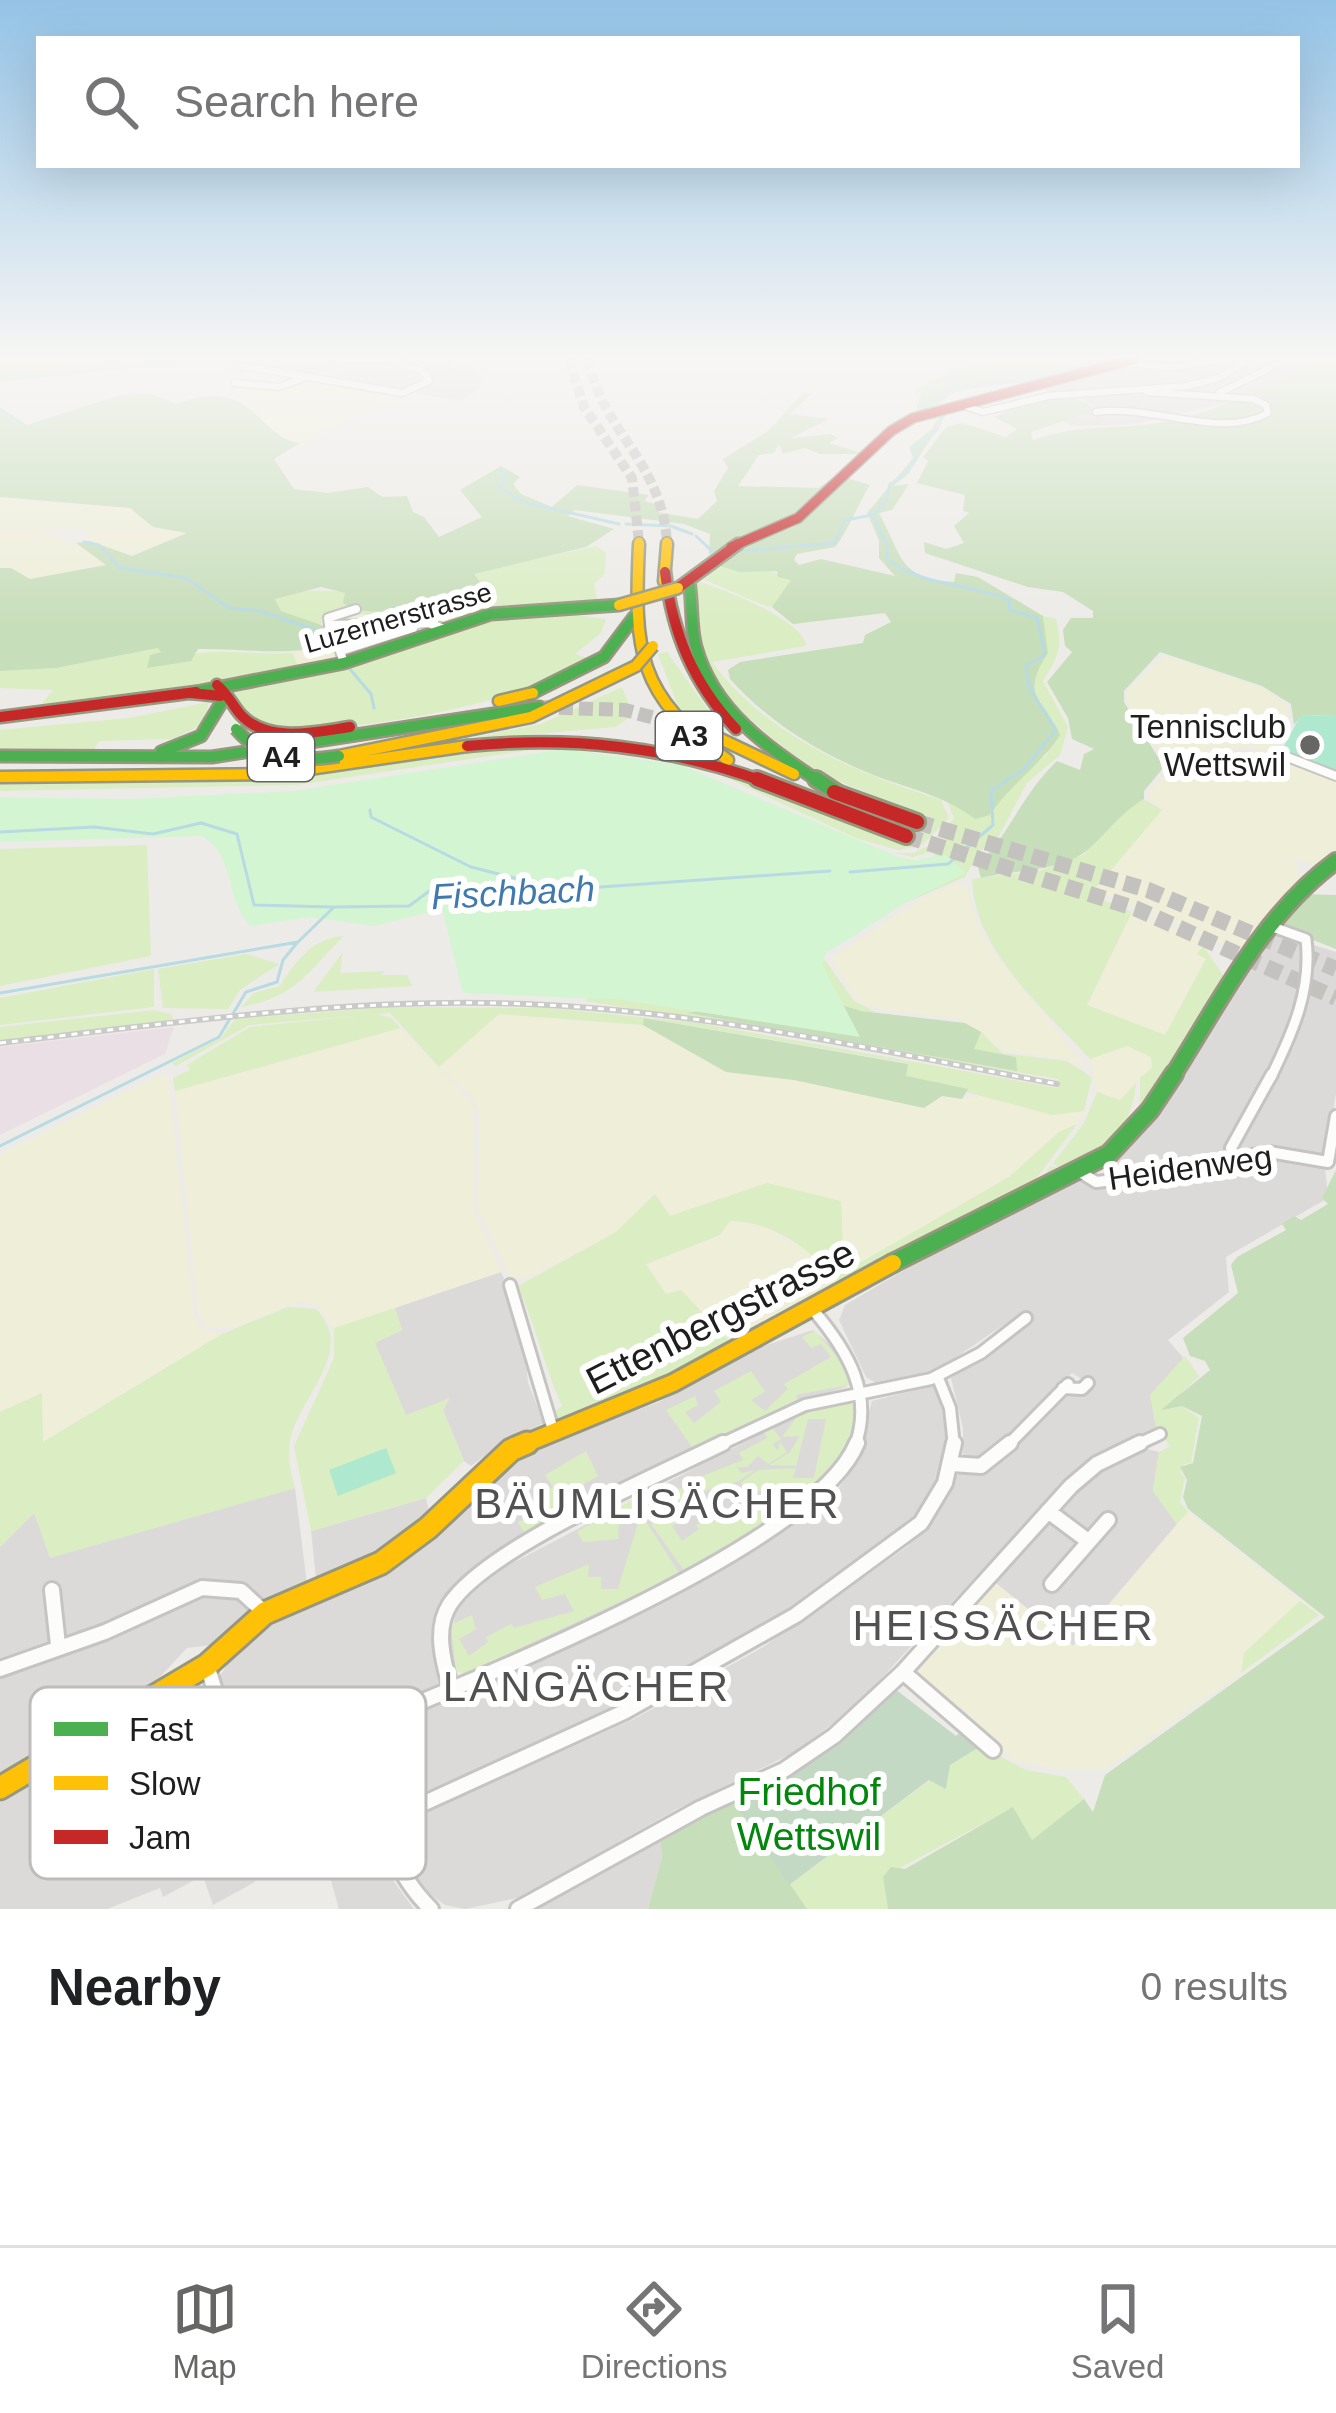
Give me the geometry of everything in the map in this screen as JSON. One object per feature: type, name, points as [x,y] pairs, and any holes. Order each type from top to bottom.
[{"type":"main road","name":"Luzernerstrasse","points":[[229,688],[344,663],[502,612],[619,605],[687,590],[721,552],[798,518],[874,448]]},
{"type":"main road","name":"A3","points":[[639,542],[639,668],[658,707],[718,754],[821,804]]},
{"type":"main road","name":"A3","points":[[667,542],[665,572],[672,633],[693,681],[748,739],[814,784],[917,822]]},
{"type":"main road","name":"A4","points":[[4,771],[258,759],[539,704],[618,681],[653,646],[665,572]]},
{"type":"main road","name":"A3","points":[[687,590],[699,658],[711,683],[741,720],[839,794]]},
{"type":"main road","name":"A4","points":[[0,756],[212,758],[539,704],[607,655],[630,627],[638,605]]},
{"type":"main road","points":[[229,688],[248,721],[302,733],[539,704]]},
{"type":"main road","points":[[229,688],[236,728],[247,746],[266,755],[339,756],[539,704]]},
{"type":"main road","points":[[0,717],[125,705],[229,688]]},
{"type":"main road","points":[[26,758],[125,755],[185,746],[214,729],[229,688]]},
{"type":"main road","points":[[706,732],[814,784]]},
{"type":"main road","name":"A3","points":[[4,771],[265,775],[345,768],[505,740],[593,736],[683,752],[906,836]]},
{"type":"main road","name":"Ettenbergstrasse","points":[[170,1687],[207,1665],[265,1613],[381,1563],[428,1528],[486,1468],[553,1430],[630,1403],[814,1311],[1005,1202],[1080,1172],[1109,1154],[1141,1123],[1270,926],[1306,883],[1336,861]]},
{"type":"main road","name":"Ettenbergstrasse","points":[[0,1788],[30,1770]]},
{"type":"street","points":[[356,609],[326,622],[424,623],[442,628]]},
{"type":"street","points":[[344,663],[340,651],[424,623]]},
{"type":"street","points":[[1277,753],[1336,776]]},
{"type":"street","points":[[1234,1159],[1231,1148],[1286,1046],[1306,965],[1306,939],[1270,926]]},
{"type":"street","name":"Heidenweg","points":[[1080,1172],[1096,1182],[1115,1180],[1269,1152],[1328,1162],[1336,1116]]},
{"type":"street","points":[[510,1285],[527,1324],[532,1374],[553,1430]]},
{"type":"street","points":[[426,1696],[628,1606],[809,1508],[850,1460],[862,1421],[862,1391],[842,1344],[814,1311]]},
{"type":"street","points":[[450,1686],[440,1652],[449,1605],[490,1565],[792,1409],[938,1378],[977,1357],[1026,1318]]},
{"type":"street","points":[[426,1803],[605,1723],[773,1630],[912,1532],[938,1499],[952,1464],[955,1421],[938,1378]]},
{"type":"street","points":[[952,1464],[981,1466],[995,1459],[1066,1386],[1082,1388],[1088,1382]]},
{"type":"street","points":[[518,1909],[700,1808],[784,1769],[841,1731],[903,1672],[1096,1464],[1160,1434]]},
{"type":"street","points":[[1048,1511],[1088,1541]]},
{"type":"street","points":[[1052,1584],[1108,1520]]},
{"type":"street","points":[[0,1669],[105,1632],[208,1587],[242,1591],[265,1613]]},
{"type":"street","points":[[52,1590],[58,1645]]},
{"type":"street","points":[[207,1665],[214,1687]]},
{"type":"street","points":[[903,1672],[994,1750]]},
{"type":"street","points":[[402,1879],[431,1909]]},
{"type":"shaded area","points":[[1276,933],[1303,941],[1304,959],[1290,1022],[1270,1072],[1219,1161],[1116,1178],[1106,1168],[1147,1126]]},
{"type":"shaded area","points":[[1314,945],[1336,952],[1336,1093],[1327,1150],[1322,1158],[1246,1153],[1238,1147],[1292,1046]]},
{"type":"shaded area","points":[[174,1027],[165,1054],[0,1135],[0,1047]]},
{"type":"shaded area","points":[[1263,1154],[1325,1167],[1328,1198],[1226,1257],[1229,1292],[1168,1340],[1199,1376],[1180,1394],[1159,1432],[1155,1428],[1117,1444],[1069,1476],[852,1710],[791,1754],[675,1810],[522,1897],[465,1909],[445,1905],[420,1887],[417,1879],[426,1879],[426,1812],[634,1719],[763,1647],[908,1546],[941,1508],[958,1474],[993,1469],[1069,1393],[1090,1384],[1072,1373],[989,1457],[963,1459],[963,1428],[951,1378],[1030,1320],[1021,1313],[939,1369],[877,1384],[866,1377],[839,1320],[845,1305],[1021,1201],[1082,1178],[1122,1182],[1171,1176]]},
{"type":"shaded area","points":[[501,1272],[522,1318],[528,1383],[544,1423],[503,1442],[471,1466],[464,1461],[443,1410],[449,1399],[406,1416],[374,1343],[402,1330],[395,1308]]},
{"type":"shaded area","points":[[813,1330],[832,1346],[850,1380],[846,1387],[798,1401],[478,1566],[446,1600],[439,1684],[426,1690],[222,1687],[219,1678],[233,1654],[267,1624],[358,1582],[500,1467],[540,1444],[657,1403],[754,1349]]},
{"type":"shaded area","points":[[931,1386],[939,1390],[951,1428],[940,1484],[902,1534],[749,1639],[644,1699],[426,1796],[426,1705],[684,1586],[806,1518],[829,1501],[853,1469],[872,1401]]},
{"type":"shaded area","points":[[849,1402],[857,1409],[845,1458],[728,1549],[542,1641],[465,1674],[455,1668],[449,1646],[456,1610],[491,1574],[799,1414]]},
{"type":"shaded area","points":[[1140,1447],[1159,1452],[1153,1491],[1177,1524],[1073,1646],[992,1580],[1075,1489]]},
{"type":"shaded area","points":[[295,1488],[307,1584],[267,1605],[220,1583],[0,1666],[0,1547],[35,1512],[51,1557]]},
{"type":"shaded area","points":[[426,1498],[430,1515],[380,1557],[316,1579],[311,1531]]},
{"type":"shaded area","points":[[196,1594],[237,1595],[257,1611],[220,1644],[187,1648],[144,1687],[30,1687],[30,1757],[0,1776],[0,1675]]},
{"type":"shaded area","points":[[30,1779],[30,1879],[196,1879],[163,1897],[160,1888],[107,1909],[0,1909],[0,1797]]},
{"type":"shaded area","points":[[660,1837],[662,1857],[648,1909],[535,1909]]},
{"type":"shaded area","points":[[204,1879],[254,1879],[255,1882],[213,1905]]},
{"type":"shaded area","points":[[331,1879],[392,1879],[414,1909],[339,1909]]},
{"type":"green space","points":[[0,448],[292,448],[274,459],[294,489],[328,493],[368,487],[382,497],[407,496],[413,512],[424,517],[439,537],[482,517],[460,490],[501,466],[520,477],[513,484],[521,494],[552,507],[577,485],[649,495],[644,501],[660,505],[657,512],[698,519],[717,501],[714,491],[728,468],[723,459],[741,448],[777,448],[759,455],[738,486],[818,488],[838,475],[781,524],[733,540],[709,555],[710,534],[684,524],[575,510],[568,516],[614,529],[586,547],[474,574],[480,582],[476,588],[409,607],[373,611],[343,603],[345,593],[321,587],[275,599],[281,611],[327,627],[335,643],[318,648],[198,649],[191,661],[147,668],[150,655],[161,652],[158,648],[56,668],[0,671],[0,568],[11,568],[30,579],[106,565],[76,543],[90,541],[132,556],[187,533],[153,527],[130,508],[0,497]]},
{"type":"green space","points":[[805,448],[846,448],[865,454],[820,454]]},
{"type":"green space","points":[[909,448],[925,448],[909,473],[893,486],[909,484],[892,510],[879,513],[904,562],[935,580],[954,582],[956,573],[978,577],[1043,616],[1048,653],[1035,688],[1060,735],[990,815],[975,819],[813,746],[761,709],[730,679],[728,670],[740,662],[863,643],[865,635],[891,622],[885,613],[793,624],[772,607],[791,580],[778,577],[777,571],[740,572],[717,565],[739,548],[794,527],[847,478],[870,485],[839,542],[835,547],[797,554],[794,560],[799,565],[821,559],[895,576],[879,558],[879,540],[867,513],[913,458]]},
{"type":"green space","points":[[930,448],[1336,448],[1336,716],[1302,715],[1294,725],[1291,704],[1262,686],[1160,652],[1124,691],[1124,702],[1164,767],[1144,791],[1144,799],[1077,857],[981,878],[977,864],[1044,774],[1057,761],[1080,770],[1084,754],[1094,749],[1072,739],[1068,718],[1047,682],[1072,652],[1065,646],[1063,630],[1071,618],[1093,618],[1093,611],[1063,592],[1028,587],[925,553],[924,542],[946,549],[964,543],[954,526],[969,513],[963,511],[965,495],[917,483],[928,461],[923,457]]},
{"type":"green space","points":[[0,497],[130,508],[153,527],[187,532],[161,547],[125,555],[86,539],[88,529],[39,529],[82,547],[107,565],[30,579],[0,564]]},
{"type":"green space","points":[[596,546],[606,552],[605,574],[594,584],[598,603],[557,603],[442,625],[366,624],[366,614],[344,615],[341,625],[325,619],[320,625],[281,611],[275,599],[298,592],[395,586]]},
{"type":"green space","points":[[715,565],[773,572],[792,580],[772,607],[766,606],[705,580]]},
{"type":"green space","points":[[700,582],[779,617],[802,636],[806,646],[712,662],[759,711],[844,764],[941,800],[949,818],[921,846],[898,850],[856,838],[714,772],[658,757],[564,745],[296,785],[0,791],[0,782],[18,780],[260,782],[537,741],[618,742],[687,757],[911,843],[909,829],[929,819],[808,768],[740,711],[705,661],[694,585]]},
{"type":"green space","points":[[562,613],[606,619],[601,633],[575,654],[590,659],[587,664],[558,678],[470,705],[367,724],[279,726],[249,718],[234,693],[488,617]]},
{"type":"green space","points":[[367,614],[366,623],[413,623],[419,633],[298,668],[293,653],[341,643],[330,626],[343,615]]},
{"type":"green space","points":[[1043,616],[1056,619],[1059,637],[1058,652],[1043,681],[1068,727],[1060,755],[1027,783],[999,836],[979,852],[965,877],[903,904],[891,856],[916,861],[936,856],[894,853],[914,853],[942,839],[939,835],[954,818],[946,798],[990,815],[1011,783],[1047,755],[1054,721],[1038,705],[1033,676],[1048,653]]},
{"type":"green space","points":[[159,648],[161,652],[150,655],[148,668],[190,655],[222,652],[293,653],[298,668],[67,707],[38,708],[53,690],[0,688],[0,671],[56,668]]},
{"type":"green space","points":[[667,652],[722,729],[681,714],[658,654]]},
{"type":"green space","points":[[1165,656],[1263,688],[1286,704],[1289,718],[1274,750],[1244,747],[1211,756],[1261,750],[1336,777],[1336,854],[1314,865],[1281,854],[1296,861],[1299,879],[1259,923],[1247,954],[1094,890],[1162,810],[1172,813],[1150,801],[1150,791],[1170,769],[1192,761],[1168,764],[1126,701],[1127,691]]},
{"type":"green space","points":[[622,687],[633,715],[615,727],[456,741],[541,724]]},
{"type":"green space","points":[[209,702],[203,724],[173,739],[99,741],[93,751],[0,749],[0,730],[129,718]]},
{"type":"green space","name":"Tennisclub Wettswil","points":[[1301,715],[1336,716],[1336,771],[1281,751]]},
{"type":"green space","points":[[565,749],[680,765],[908,861],[946,855],[966,873],[907,902],[825,954],[823,966],[860,1037],[623,1000],[463,993],[442,909],[374,926],[310,917],[251,926],[237,904],[221,855],[202,836],[0,842],[0,797],[128,799],[294,791]]},
{"type":"green space","points":[[1144,799],[1162,810],[1094,890],[1078,871],[1099,898],[1132,912],[1087,1005],[1165,1035],[1206,959],[1197,954],[1203,946],[1228,982],[1140,1116],[1140,1078],[1152,1068],[1151,1057],[1127,1046],[1090,1059],[998,954],[976,905],[972,879],[1039,871],[1083,855],[1121,812]]},
{"type":"green space","points":[[147,845],[151,956],[0,986],[0,849]]},
{"type":"green space","points":[[958,883],[967,887],[981,934],[1089,1070],[1068,1059],[1006,1051],[959,1019],[873,1008],[857,1000],[831,958],[925,897]]},
{"type":"green space","points":[[1302,894],[1336,895],[1336,949],[1283,928],[1281,922]]},
{"type":"green space","points":[[1132,912],[1206,941],[1198,954],[1207,959],[1165,1035],[1086,1005]]},
{"type":"green space","points":[[344,936],[288,990],[241,1007],[254,993],[280,986],[314,946]]},
{"type":"green space","points":[[791,944],[826,961],[854,1001],[875,1012],[861,1011],[888,1047],[993,1067],[1016,1057],[973,1050],[981,1032],[1002,1053],[1066,1061],[1092,1077],[1084,1111],[1053,1115],[906,1076],[907,1063],[645,1018],[643,1025],[499,1014],[439,1067],[390,1013],[249,1025],[176,1066],[172,1063],[221,1038],[235,1019],[388,1007],[549,1008],[699,1023],[1058,1088],[1058,1079],[586,1001],[602,975]]},
{"type":"green space","points":[[343,952],[340,973],[385,971],[381,975],[407,975],[413,986],[313,992]]},
{"type":"green space","points":[[246,954],[279,964],[240,990],[228,1009],[163,1008],[158,969]]},
{"type":"green space","points":[[154,969],[154,1007],[0,1025],[0,998]]},
{"type":"green space","points":[[805,994],[861,1011],[965,1023],[981,1032],[974,1049],[1016,1057],[1017,1071],[687,1013]]},
{"type":"green space","points":[[154,1010],[171,1014],[173,1020],[0,1040],[0,1027]]},
{"type":"green space","points":[[376,1014],[392,1018],[400,1028],[175,1091],[173,1078],[190,1070],[187,1065],[250,1027]]},
{"type":"green space","points":[[499,1014],[643,1025],[726,1072],[962,1099],[986,1095],[1053,1115],[1084,1111],[1077,1124],[1059,1132],[1025,1167],[843,1273],[767,1183],[669,1217],[654,1194],[616,1232],[535,1274],[511,1279],[478,1209],[479,1112],[471,1096],[439,1067]]},
{"type":"green space","points":[[644,1018],[908,1064],[906,1076],[968,1089],[962,1099],[942,1096],[924,1108],[794,1080],[726,1072],[643,1025]]},
{"type":"green space","points":[[400,1028],[473,1104],[474,1209],[501,1272],[334,1328],[318,1306],[299,1301],[233,1328],[207,1327],[198,1312],[175,1091]]},
{"type":"green space","points":[[1128,1046],[1151,1057],[1153,1067],[1120,1101],[1097,1092],[1090,1059]]},
{"type":"green space","points":[[160,1075],[168,1076],[194,1314],[203,1330],[222,1334],[42,1443],[41,1394],[0,1412],[0,1154]]},
{"type":"green space","points":[[1136,1083],[1128,1117],[1109,1145],[1082,1164],[1046,1174],[1050,1166],[1059,1168],[1053,1163],[1084,1123],[1097,1092],[1120,1100]]},
{"type":"green space","points":[[1077,1124],[1033,1183],[844,1286],[793,1241],[763,1227],[730,1221],[720,1235],[646,1264],[666,1294],[681,1290],[733,1345],[671,1379],[554,1420],[552,1413],[562,1406],[518,1286],[616,1232],[655,1194],[670,1216],[767,1183],[841,1201],[844,1272],[1009,1177],[1059,1132]]},
{"type":"green space","points":[[1336,1170],[1336,1909],[888,1909],[883,1877],[891,1867],[905,1869],[1013,1807],[1032,1840],[1084,1799],[1093,1812],[1105,1775],[1325,1617],[1188,1509],[1183,1497],[1187,1480],[1180,1467],[1193,1463],[1202,1416],[1182,1406],[1161,1410],[1210,1370],[1205,1361],[1190,1356],[1183,1338],[1238,1293],[1231,1265],[1286,1230],[1282,1224],[1294,1216],[1301,1220],[1328,1204],[1322,1198]]},
{"type":"green space","points":[[729,1221],[764,1222],[784,1239],[809,1249],[844,1286],[733,1345],[682,1290],[666,1295],[645,1265],[720,1235]]},
{"type":"green space","points":[[288,1307],[316,1309],[331,1341],[322,1374],[290,1441],[295,1488],[50,1558],[34,1513],[0,1547],[0,1412],[42,1393],[43,1442],[222,1334]]},
{"type":"green space","points":[[395,1308],[402,1330],[375,1343],[406,1415],[450,1398],[443,1410],[464,1461],[426,1498],[311,1531],[294,1446],[334,1358],[334,1328]]},
{"type":"green space","points":[[815,1331],[845,1366],[849,1385],[796,1395],[798,1401],[724,1440],[719,1435],[707,1441],[710,1447],[697,1454],[666,1410],[695,1396],[698,1405],[685,1412],[694,1423],[721,1402],[714,1391],[751,1371],[765,1392],[751,1400],[765,1411],[788,1389],[784,1384],[831,1357],[821,1344],[811,1348],[802,1337]]},
{"type":"green space","points":[[1185,1356],[1199,1376],[1162,1410],[1182,1406],[1199,1418],[1191,1463],[1184,1464],[1180,1472],[1185,1478],[1180,1502],[1188,1512],[1177,1524],[1153,1491],[1159,1452],[1170,1446],[1156,1428],[1150,1395]]},
{"type":"green space","points":[[847,1401],[857,1409],[851,1440],[819,1489],[768,1528],[685,1572],[651,1524],[658,1520],[635,1499],[652,1497],[666,1487],[692,1490],[695,1494],[666,1515],[680,1521],[672,1526],[682,1541],[699,1529],[696,1525],[719,1513],[722,1517],[772,1504],[777,1501],[767,1487],[752,1494],[740,1483],[758,1470],[796,1468],[793,1478],[814,1478],[826,1419],[808,1419],[796,1466],[769,1465],[790,1452],[800,1436],[782,1437],[799,1414]]},
{"type":"green space","points":[[772,1428],[781,1439],[773,1444],[778,1451],[780,1442],[787,1452],[768,1464],[758,1456],[747,1467],[737,1467],[741,1473],[755,1470],[737,1482],[697,1493],[689,1481],[698,1483],[697,1478],[743,1460],[739,1453],[767,1438],[764,1432]]},
{"type":"green space","points":[[386,1448],[396,1473],[338,1496],[329,1470]]},
{"type":"green space","points":[[586,1451],[598,1476],[584,1484],[586,1502],[528,1539],[518,1522],[541,1510],[534,1499],[553,1487],[545,1475]]},
{"type":"green space","points":[[632,1500],[680,1574],[465,1674],[456,1671],[451,1625],[472,1615],[476,1629],[459,1639],[469,1656],[488,1642],[486,1637],[511,1624],[514,1628],[574,1611],[565,1594],[542,1600],[535,1587],[589,1564],[588,1577],[601,1577],[601,1589],[618,1589],[638,1523],[619,1523],[618,1539],[583,1542],[577,1532]]},
{"type":"green space","points":[[1188,1512],[1300,1601],[1244,1653],[1241,1673],[1104,1770],[1063,1770],[1014,1760],[913,1675],[913,1669],[992,1580],[1074,1646]]},
{"type":"green space","points":[[1300,1601],[1319,1615],[1241,1673],[1244,1653]]},
{"type":"green space","name":"Friedhof Wettswil","points":[[895,1689],[956,1736],[963,1729],[981,1746],[950,1765],[946,1789],[929,1780],[789,1885],[732,1800],[842,1740]]},
{"type":"green space","points":[[981,1746],[1026,1770],[1066,1777],[1084,1799],[1031,1841],[1012,1808],[883,1877],[888,1909],[807,1909],[789,1885],[930,1780],[947,1788],[949,1765]]},
{"type":"green space","points":[[732,1800],[807,1909],[648,1909],[662,1857],[660,1837]]},
{"type":"waterway","points":[[874,514],[885,503],[890,484],[904,476],[919,454],[913,448]]},
{"type":"waterway","points":[[500,469],[507,478],[498,487],[523,502],[619,524]]},
{"type":"waterway","points":[[740,551],[835,543],[845,520],[873,515]]},
{"type":"waterway","points":[[850,872],[948,864],[993,825],[991,791],[1024,769],[1056,730],[1032,693],[1027,676],[1026,666],[1045,655],[1037,618],[1010,610],[1009,600],[901,568],[887,559],[887,544],[873,517]]},
{"type":"waterway","points":[[626,524],[671,526],[692,534]]},
{"type":"waterway","points":[[696,536],[712,551]]},
{"type":"waterway","points":[[84,542],[99,545],[120,568],[186,578],[229,608],[260,611],[310,628]]},
{"type":"waterway","points":[[315,629],[335,645]]},
{"type":"waterway","points":[[349,668],[371,694],[374,708]]},
{"type":"waterway","points":[[370,810],[371,817],[471,867],[550,887]]},
{"type":"waterway","points":[[0,832],[94,827],[153,834],[201,823],[237,834],[254,905],[332,907]]},
{"type":"waterway","name":"Fischbach","points":[[0,993],[298,942],[334,907],[409,906],[432,889],[530,892],[830,871]]},
{"type":"waterway","points":[[0,1146],[219,1037],[246,992],[277,982],[283,960],[297,943]]},
{"type":"tunnel","points":[[612,448],[632,478],[639,542]]},
{"type":"tunnel","points":[[631,448],[654,489],[667,542]]},
{"type":"tunnel","points":[[539,707],[625,710],[706,732]]},
{"type":"tunnel","points":[[917,822],[1148,890],[1336,969]]},
{"type":"tunnel","points":[[906,836],[1137,909],[1336,998]]},
{"type":"railway","points":[[0,1043],[328,1008],[526,1004],[726,1024],[1057,1084]]},
{"type":"traffic: fast","points":[[689,582],[696,648],[718,695],[753,733],[839,794]]},
{"type":"traffic: fast","points":[[191,693],[344,663],[491,614],[619,605]]},
{"type":"traffic: fast","points":[[528,695],[604,657],[634,617]]},
{"type":"traffic: fast","points":[[161,752],[183,746],[209,730],[223,700]]},
{"type":"traffic: fast","points":[[0,756],[212,757],[539,707]]},
{"type":"traffic: fast","points":[[236,729],[269,755],[296,760],[339,756]]},
{"type":"traffic: fast","points":[[893,1263],[1109,1154],[1150,1110],[1270,926],[1306,883],[1336,861]]},
{"type":"traffic: slow","points":[[639,542],[636,614],[643,668],[670,714],[728,760]]},
{"type":"traffic: slow","points":[[664,581],[667,542]]},
{"type":"traffic: slow","points":[[619,605],[678,588]]},
{"type":"traffic: slow","points":[[636,666],[653,646]]},
{"type":"traffic: slow","points":[[339,756],[531,717],[602,687],[636,666]]},
{"type":"traffic: slow","points":[[499,701],[533,693]]},
{"type":"traffic: slow","points":[[706,732],[794,774]]},
{"type":"traffic: slow","points":[[0,777],[275,774],[467,746]]},
{"type":"traffic: slow","points":[[170,1687],[207,1665],[265,1613],[381,1563],[428,1528],[511,1450],[673,1383],[893,1263]]},
{"type":"traffic: slow","points":[[0,1788],[30,1770]]},
{"type":"traffic: jam","points":[[678,588],[721,552],[798,518],[873,448]]},
{"type":"traffic: jam","points":[[665,572],[685,657],[706,694],[736,729]]},
{"type":"traffic: jam","points":[[217,685],[240,714],[263,729],[292,734],[350,727]]},
{"type":"traffic: jam","points":[[0,717],[196,692]]},
{"type":"traffic: jam","points":[[191,693],[221,696]]},
{"type":"traffic: jam","points":[[467,746],[530,740],[641,747],[744,774],[906,836]]},
{"type":"traffic: jam","points":[[834,792],[917,822]]},
{"type":"place","name":"Tennisclub Wettswil","points":[[1310,745]]},
{"type":"district","name":"BÄUMLISÄCHER","points":[[658,1503]]},
{"type":"district","name":"HEISSÄCHER","points":[[1004,1625]]},
{"type":"district","name":"LANGÄCHER","points":[[587,1686]]}]
